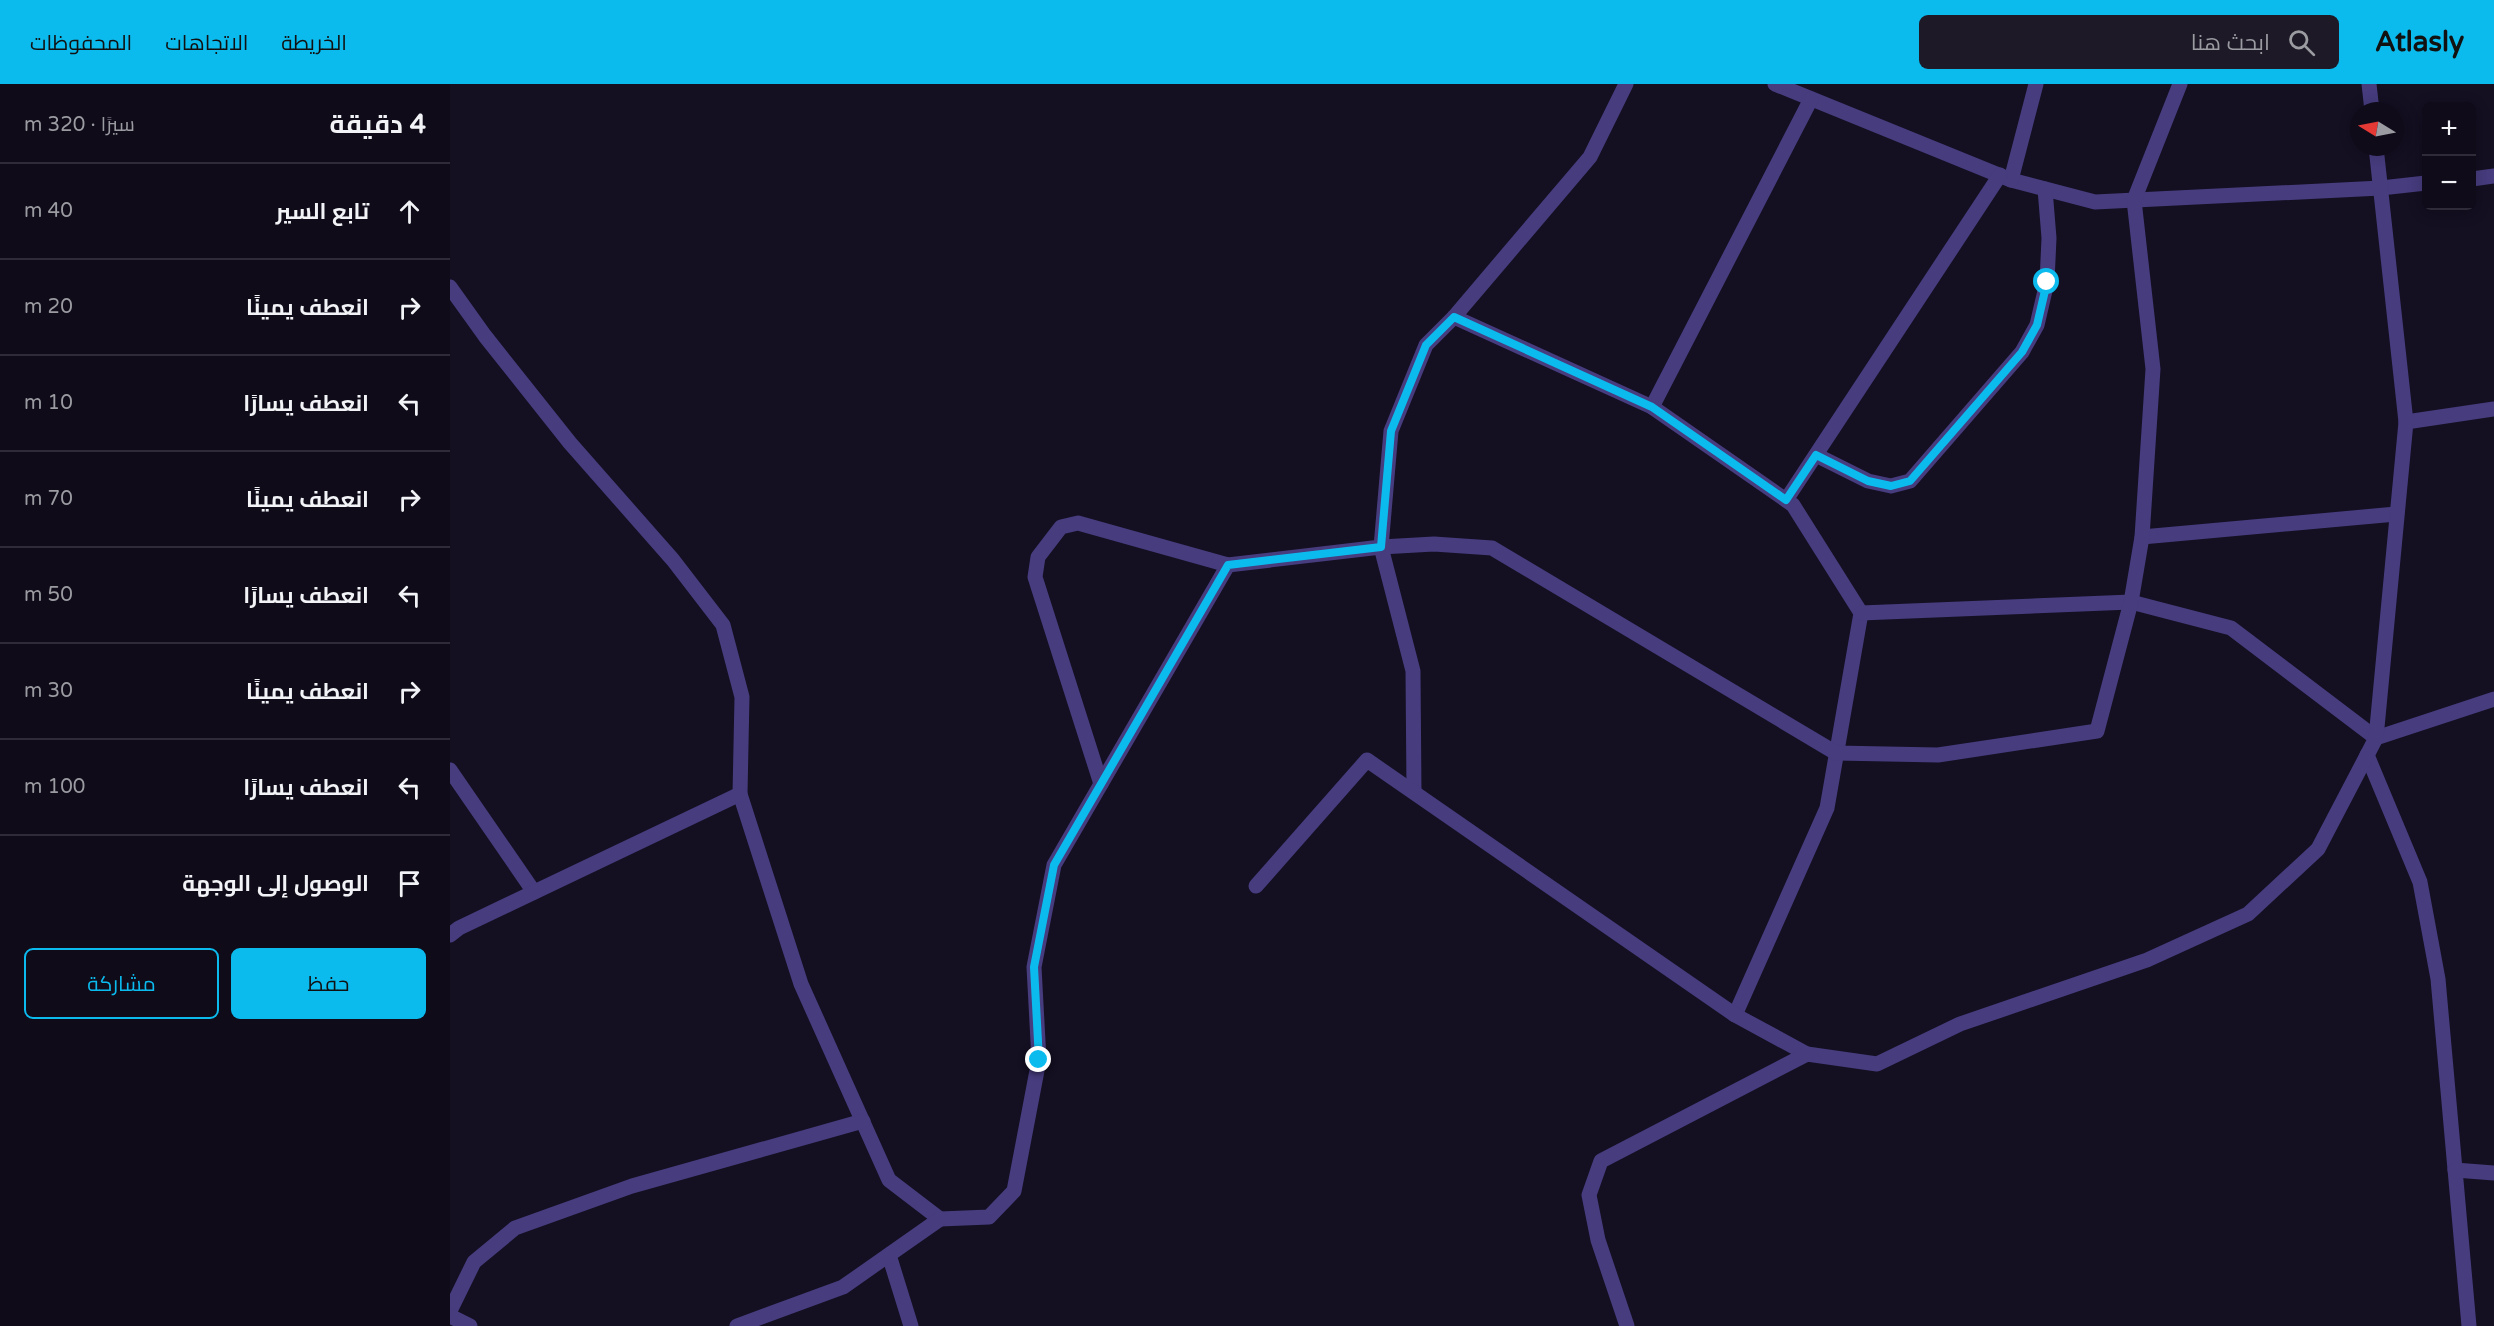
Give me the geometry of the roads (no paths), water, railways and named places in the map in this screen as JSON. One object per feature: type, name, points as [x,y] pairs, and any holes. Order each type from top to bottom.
[{"type":"street","points":[[1414,792],[1413,670],[1381,547],[1391,431],[1426,345],[1454,317],[1590,157],[1626,84]]},
{"type":"street","points":[[1775,84],[2005,178],[2095,202],[2381,188],[2422,184]]},
{"type":"street","points":[[1786,500],[2005,178],[2036,84]]},
{"type":"street","points":[[1101,784],[1035,577],[1038,557],[1060,527],[1078,523],[1228,565],[1381,547],[1434,544],[1492,548],[1836,753],[1938,755],[2097,731],[2131,602],[2142,537],[2153,369],[2134,200],[2180,84]]},
{"type":"street","points":[[2369,84],[2371,102]]},
{"type":"street","points":[[1652,407],[1811,99]]},
{"type":"street","points":[[1256,886],[1367,760],[1735,1015],[1807,1054],[1877,1064],[1960,1024],[2147,960],[2248,914],[2318,849],[2376,738],[2406,422],[2377,156]]},
{"type":"street","points":[[2476,178],[2494,176]]},
{"type":"street","points":[[1816,455],[1868,481],[1891,486],[1910,481],[2022,352],[2037,325],[2047,282],[2049,238],[2045,189]]},
{"type":"street","points":[[450,287],[485,336],[563,434],[673,560],[723,625],[742,697],[740,794],[801,984],[890,1180],[940,1219]]},
{"type":"street","points":[[1454,317],[1652,407],[1793,505],[1861,613],[1827,808],[1735,1015]]},
{"type":"street","points":[[2406,422],[2494,409]]},
{"type":"street","points":[[2142,537],[2396,514]]},
{"type":"street","points":[[737,1326],[843,1287],[940,1219],[989,1217],[1014,1191],[1039,1060],[1034,967],[1054,865],[1228,565]]},
{"type":"street","points":[[1861,613],[2131,602],[2231,628],[2376,738]]},
{"type":"street","points":[[2376,738],[2494,699]]},
{"type":"street","points":[[2367,755],[2420,882],[2438,979],[2469,1326]]},
{"type":"street","points":[[450,770],[534,892]]},
{"type":"street","points":[[450,935],[459,928],[740,794]]},
{"type":"street","points":[[1627,1326],[1598,1240],[1589,1195],[1601,1161],[1807,1054]]},
{"type":"street","points":[[450,1311],[474,1262],[514,1228],[632,1186],[863,1121]]},
{"type":"street","points":[[2455,1170],[2494,1173]]},
{"type":"street","points":[[889,1255],[911,1326]]},
{"type":"street","points":[[450,1316],[470,1326]]}]
